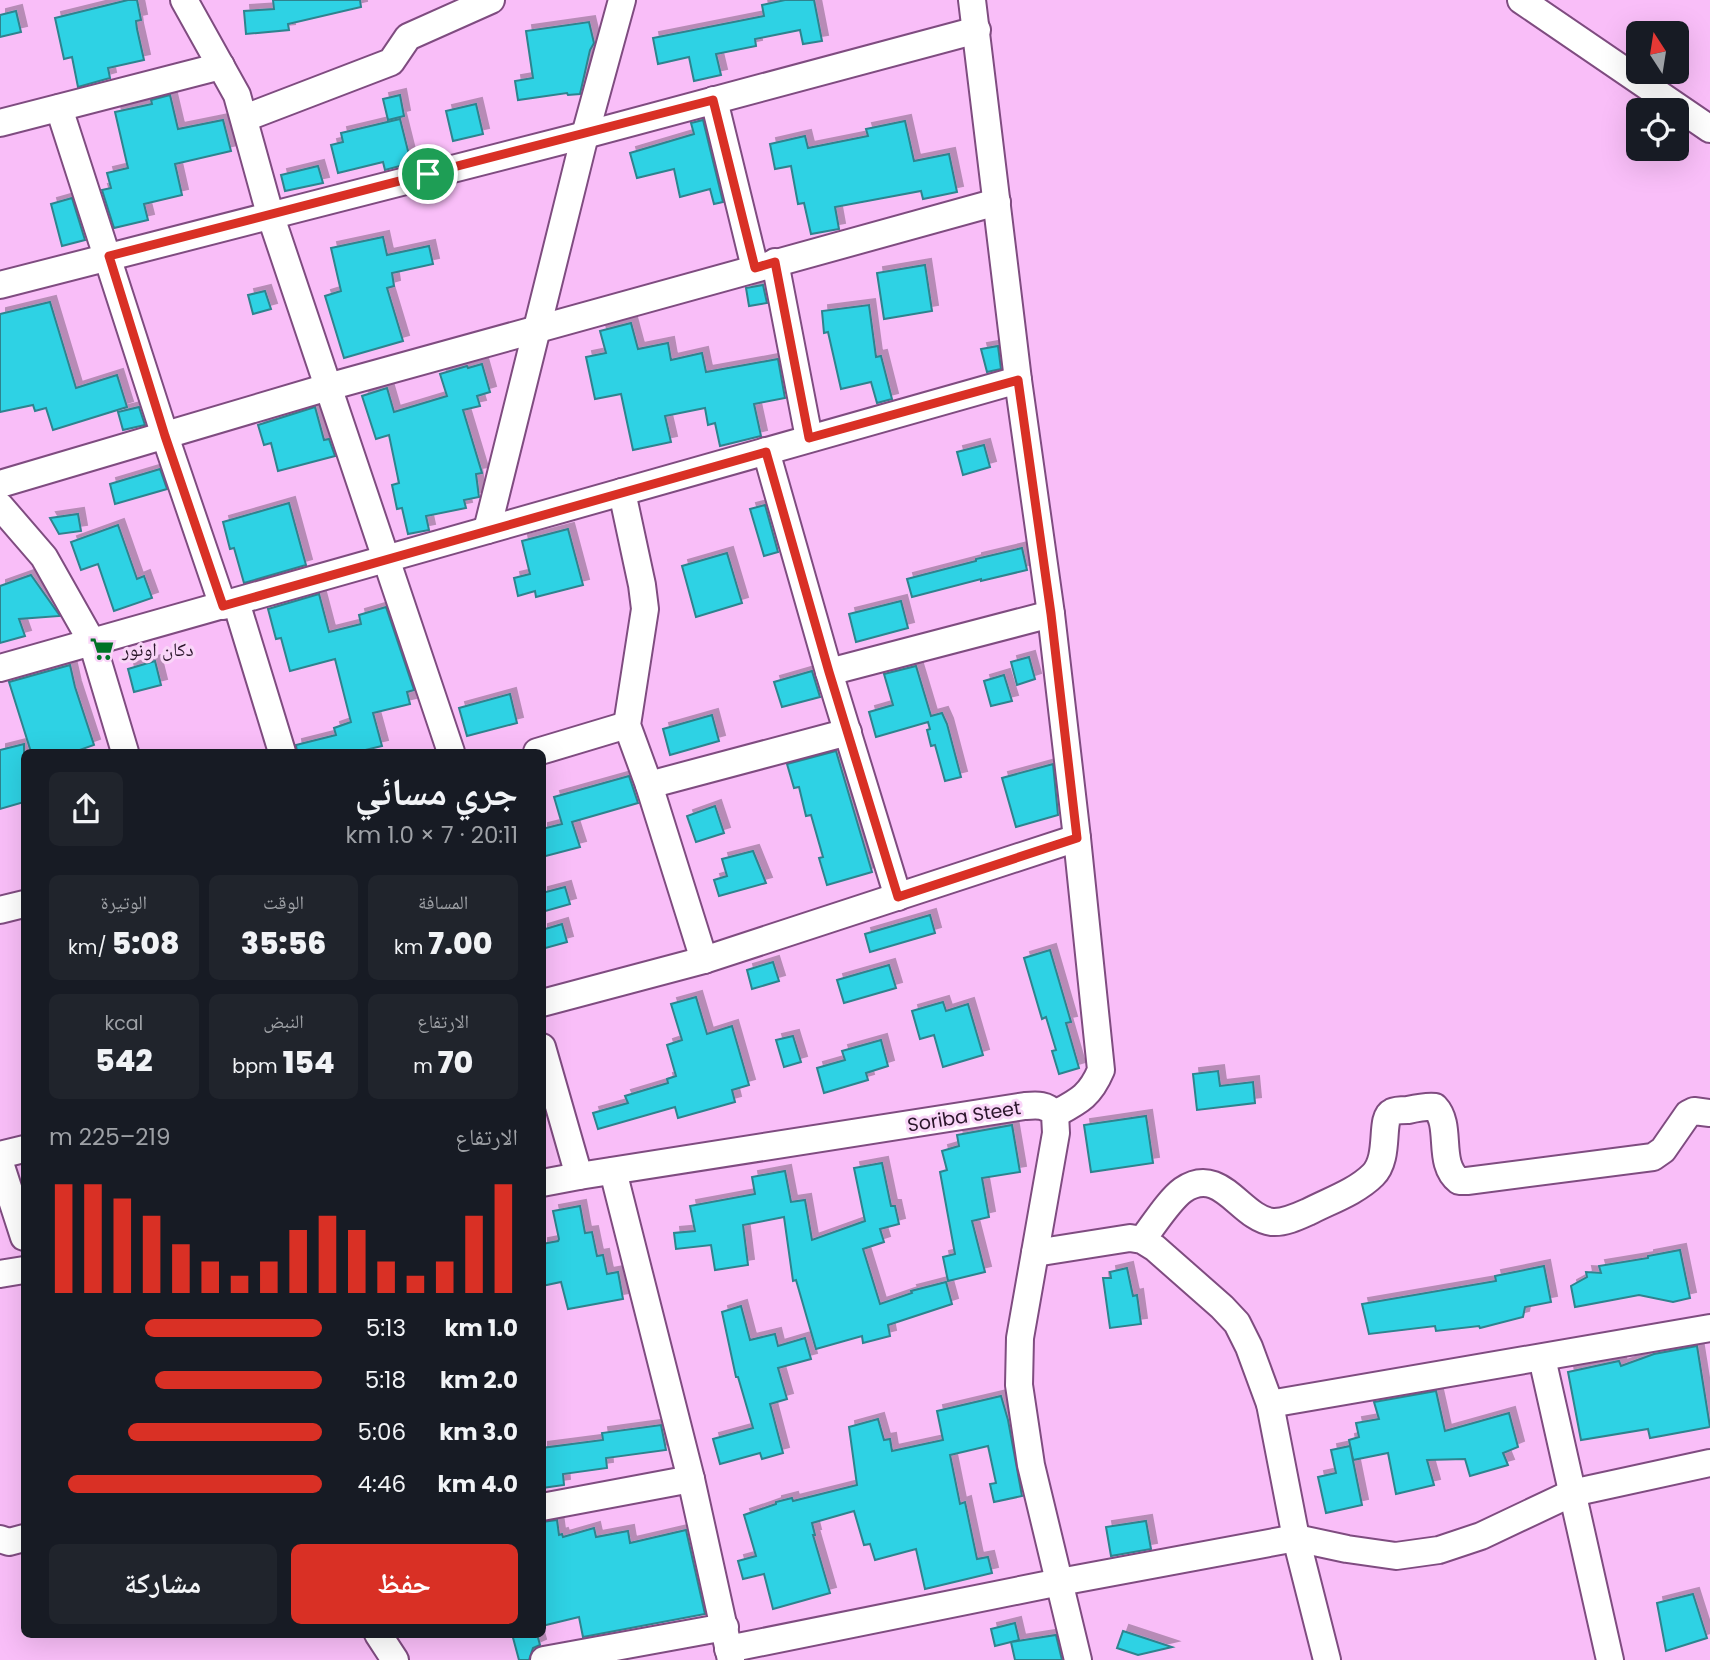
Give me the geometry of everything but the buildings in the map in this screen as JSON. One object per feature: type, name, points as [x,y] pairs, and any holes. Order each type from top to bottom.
[{"type":"street","points":[[184,0],[237,95],[270,214],[450,749]]},
{"type":"street","points":[[244,118],[391,62],[408,37],[491,0]]},
{"type":"street","points":[[487,530],[585,135],[622,0]]},
{"type":"street","points":[[972,0],[1018,380],[1051,614],[1101,1070],[1093,1089],[1078,1102],[1055,1114],[1056,1133],[1020,1338],[1019,1385],[1031,1465],[1078,1660]]},
{"type":"street","points":[[1521,0],[1710,129]]},
{"type":"street","points":[[0,285],[585,135],[977,30]]},
{"type":"street","points":[[0,123],[221,65]]},
{"type":"street","points":[[713,100],[765,265],[809,438]]},
{"type":"street","points":[[59,108],[165,436],[230,604],[281,749]]},
{"type":"street","points":[[0,484],[328,387],[997,202]]},
{"type":"street","points":[[0,668],[1018,380]]},
{"type":"street","points":[[766,452],[829,672],[898,897]]},
{"type":"street","points":[[622,492],[645,609],[627,725],[649,785],[704,960]]},
{"type":"street","points":[[0,506],[51,567],[92,642],[124,749]]},
{"type":"street","points":[[829,672],[1051,614]]},
{"type":"street","points":[[546,749],[627,725]]},
{"type":"street","points":[[649,785],[848,732]]},
{"type":"street","points":[[546,1002],[704,960],[1077,838]]},
{"type":"street","points":[[0,910],[21,905]]},
{"type":"street","points":[[546,1061],[579,1176]]},
{"type":"street","name":"Soriba Steet","points":[[546,1182],[1024,1107],[1039,1105],[1049,1108],[1055,1114]]},
{"type":"street","points":[[1142,1240],[1182,1191],[1196,1184],[1221,1187],[1260,1218],[1272,1222],[1298,1216],[1361,1185],[1375,1174],[1384,1161],[1384,1125],[1392,1112],[1435,1107],[1441,1119],[1449,1170],[1459,1181],[1653,1157],[1663,1150],[1688,1114],[1694,1111],[1710,1113]]},
{"type":"street","points":[[0,1156],[21,1150]]},
{"type":"street","points":[[0,1163],[21,1228]]},
{"type":"street","points":[[613,1171],[691,1479],[728,1645]]},
{"type":"street","points":[[1035,1253],[1130,1238],[1142,1240],[1213,1298],[1237,1323],[1250,1347],[1270,1404],[1296,1538],[1327,1660]]},
{"type":"street","points":[[0,1274],[21,1270]]},
{"type":"street","points":[[1270,1404],[1710,1328]]},
{"type":"street","points":[[1542,1358],[1610,1660]]},
{"type":"street","points":[[544,1660],[728,1645],[1296,1538],[1396,1556],[1439,1550],[1481,1536],[1572,1493],[1710,1463]]},
{"type":"street","points":[[546,1506],[691,1479]]},
{"type":"street","points":[[0,1539],[9,1542],[21,1539]]},
{"type":"street","points":[[381,1638],[395,1660]]},
{"type":"place","name":"دكان اونور","points":[[102,649]]},
{"type":"route","points":[[713,100],[755,268],[775,262],[809,438],[1018,380],[1051,614],[1077,838],[898,897],[829,672],[766,452],[223,606],[165,436],[109,256],[428,174],[713,100]]}]
